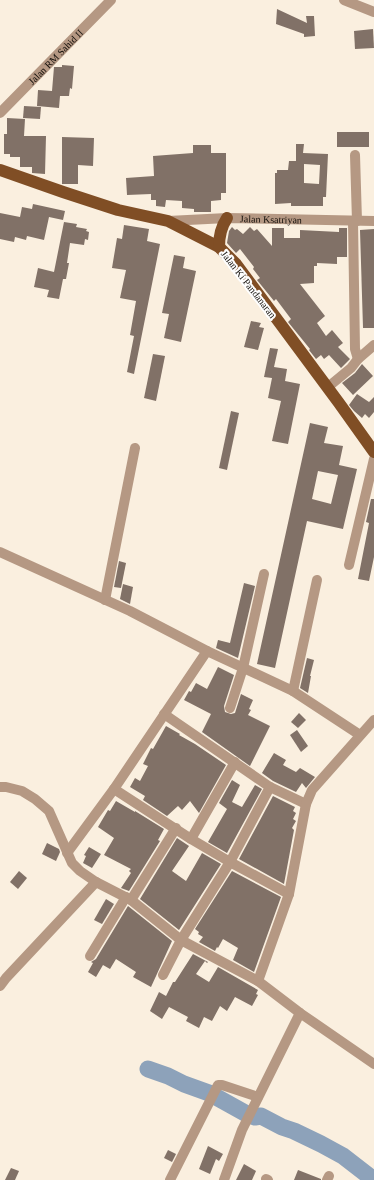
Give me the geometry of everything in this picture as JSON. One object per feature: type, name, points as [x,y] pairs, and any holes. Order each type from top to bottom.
[{"type":"main road","name":"Jalan Ki Pandanaran","points":[[0,170],[118,210],[168,221],[219,247],[236,264],[328,387],[374,452]]},
{"type":"main road","points":[[219,247],[221,231],[227,218]]},
{"type":"street","name":"Jalan RM Sahid II","points":[[0,113],[111,0]]},
{"type":"street","points":[[344,0],[374,12]]},
{"type":"street","points":[[355,155],[356,350],[358,359]]},
{"type":"street","name":"Jalan Ksatriyan","points":[[168,221],[227,218],[374,221]]},
{"type":"street","points":[[328,387],[351,368],[358,359],[374,345]]},
{"type":"street","points":[[105,600],[135,448]]},
{"type":"street","points":[[349,565],[374,459]]},
{"type":"street","points":[[0,552],[105,600],[207,651],[293,691],[360,734]]},
{"type":"street","points":[[230,708],[243,668],[264,574]]},
{"type":"street","points":[[293,691],[317,580]]},
{"type":"street","points":[[67,853],[114,789],[207,651]]},
{"type":"street","points":[[164,714],[235,762],[270,788],[306,804]]},
{"type":"street","points":[[258,981],[289,894],[306,804],[312,790],[374,720]]},
{"type":"street","points":[[191,839],[235,762]]},
{"type":"street","points":[[0,787],[6,787],[22,792],[35,799],[49,811],[72,863],[80,871],[96,882],[128,899],[181,940],[258,981],[300,1013],[374,1064]]},
{"type":"street","points":[[163,975],[181,940],[230,862],[270,788]]},
{"type":"street","points":[[114,789],[191,839],[289,894]]},
{"type":"street","points":[[90,956],[176,828]]},
{"type":"street","points":[[3,982],[96,882]]},
{"type":"street","points":[[224,1180],[242,1130],[300,1013]]},
{"type":"street","points":[[170,1180],[218,1085],[222,1085],[256,1101]]},
{"type":"building","points":[[277,9],[307,23],[306,16],[314,16],[315,36],[304,37],[304,34],[276,24]]},
{"type":"building","points":[[373,29],[374,48],[355,49],[354,31]]},
{"type":"building","points":[[62,65],[74,66],[72,89],[70,88],[69,96],[60,96],[59,108],[37,106],[38,90],[52,91],[54,67],[62,67]]},
{"type":"building","points":[[24,106],[41,107],[40,119],[23,118]]},
{"type":"building","points":[[7,118],[25,119],[24,136],[46,136],[45,174],[32,173],[32,167],[20,167],[20,157],[10,157],[10,154],[4,154],[4,134],[7,134]]},
{"type":"building","points":[[337,132],[369,132],[369,147],[337,147]]},
{"type":"building","points":[[62,137],[94,138],[93,166],[78,165],[78,184],[62,184]]},
{"type":"building","points":[[296,144],[304,144],[303,153],[328,154],[326,197],[323,197],[323,206],[291,206],[291,203],[275,204],[275,173],[277,173],[277,170],[288,170],[289,161],[296,161]],"holes":[[[304,164],[320,165],[319,184],[304,183]]]},
{"type":"building","points":[[193,145],[211,145],[211,153],[226,153],[226,193],[221,193],[221,200],[211,201],[211,212],[194,212],[194,209],[182,208],[182,201],[166,200],[165,207],[156,206],[156,200],[151,200],[151,194],[127,195],[126,178],[154,176],[153,156],[193,153]]},
{"type":"building","points":[[33,204],[65,211],[63,220],[49,217],[44,240],[27,236],[26,240],[15,237],[14,242],[0,239],[0,213],[20,217],[22,207],[32,209]]},
{"type":"building","points":[[64,222],[77,224],[76,227],[87,229],[86,231],[89,232],[88,240],[85,239],[84,245],[70,243],[67,263],[69,263],[66,279],[63,279],[59,299],[47,297],[49,290],[34,287],[38,268],[54,272]]},
{"type":"building","points":[[124,225],[149,229],[147,241],[160,244],[134,374],[127,372],[134,336],[130,335],[136,301],[120,298],[126,270],[112,268],[117,238],[122,239]]},
{"type":"building","points":[[232,227],[243,234],[250,227],[254,231],[257,229],[272,246],[272,228],[284,228],[284,238],[300,238],[300,230],[339,232],[339,228],[347,228],[347,257],[337,257],[337,264],[317,263],[317,266],[314,266],[314,283],[300,284],[325,316],[317,323],[326,336],[332,330],[343,343],[338,347],[350,359],[341,368],[329,355],[324,359],[321,355],[316,359],[309,350],[310,349],[288,322],[291,319],[276,299],[274,301],[257,280],[260,278],[253,269],[254,267],[240,249],[236,253],[227,243],[229,231]]},
{"type":"building","points":[[374,229],[374,328],[363,328],[360,230]]},
{"type":"building","points":[[174,255],[185,257],[183,268],[196,271],[181,342],[164,338],[169,314],[162,313]]},
{"type":"building","points":[[251,321],[261,323],[259,327],[264,328],[258,350],[244,347]]},
{"type":"building","points":[[270,348],[278,349],[274,367],[287,369],[285,381],[300,384],[288,444],[272,441],[281,401],[268,398],[272,378],[264,377]]},
{"type":"building","points":[[153,354],[165,356],[156,401],[144,398]]},
{"type":"building","points":[[362,364],[373,376],[353,395],[342,383],[355,373]]},
{"type":"building","points":[[357,394],[369,402],[374,397],[374,412],[369,418],[365,414],[362,418],[349,405]]},
{"type":"building","points":[[231,411],[239,413],[227,470],[219,468]]},
{"type":"building","points":[[310,423],[328,427],[324,443],[343,446],[339,465],[357,469],[343,529],[307,521],[275,668],[257,664]],"holes":[[[318,471],[338,475],[331,504],[312,499]]]},
{"type":"building","points":[[371,499],[374,499],[374,557],[369,581],[358,579],[369,523],[366,522]]},
{"type":"building","points":[[119,561],[126,563],[121,588],[114,587]]},
{"type":"building","points":[[244,583],[255,586],[238,658],[216,648],[218,640],[230,643]]},
{"type":"building","points":[[123,584],[133,587],[130,604],[120,599]]},
{"type":"building","points":[[307,658],[314,660],[308,693],[300,688]]},
{"type":"building","points":[[218,667],[234,675],[224,706],[225,712],[231,714],[235,713],[241,694],[253,700],[249,709],[251,710],[248,715],[270,726],[250,766],[202,732],[211,714],[184,700],[196,683],[207,689]]},
{"type":"building","points":[[299,713],[306,720],[298,728],[291,722]]},
{"type":"building","points":[[166,726],[226,765],[199,813],[190,801],[182,810],[178,806],[167,816],[143,800],[145,796],[130,787],[135,778],[140,781],[148,766],[143,764],[151,748],[153,749]]},
{"type":"building","points":[[297,730],[308,746],[301,752],[290,735]]},
{"type":"building","points":[[274,753],[286,760],[283,765],[296,772],[300,768],[315,777],[306,788],[302,783],[296,792],[273,781],[262,773]]},
{"type":"building","points":[[232,780],[240,785],[232,802],[242,807],[255,785],[262,789],[227,853],[208,842],[227,809],[219,803]]},
{"type":"building","points":[[273,796],[295,807],[293,811],[296,813],[293,819],[296,821],[292,828],[294,830],[284,884],[239,859]]},
{"type":"building","points":[[116,801],[164,829],[158,840],[160,841],[129,891],[121,888],[131,873],[129,871],[131,869],[104,855],[114,838],[98,827],[108,810],[110,811]]},
{"type":"building","points":[[177,838],[189,846],[172,871],[186,881],[202,853],[221,864],[179,930],[140,899]]},
{"type":"building","points":[[47,843],[59,849],[60,852],[56,861],[42,854]]},
{"type":"building","points":[[89,847],[101,854],[92,868],[83,863],[86,856],[84,855]]},
{"type":"building","points":[[19,871],[27,878],[18,889],[10,882]]},
{"type":"building","points":[[232,871],[281,897],[254,972],[233,960],[238,948],[223,939],[215,951],[199,942],[203,937],[198,934],[199,932],[195,929]]},
{"type":"building","points":[[106,899],[114,904],[102,924],[94,920]]},
{"type":"building","points":[[128,906],[172,941],[151,987],[133,977],[136,972],[116,959],[110,969],[103,965],[96,977],[88,972],[93,963],[91,962],[96,959]]},
{"type":"building","points":[[193,954],[208,962],[207,963],[205,961],[196,974],[209,982],[218,967],[258,990],[256,994],[258,995],[252,1006],[235,997],[227,1011],[220,1006],[212,1021],[204,1017],[199,1028],[186,1021],[188,1017],[169,1007],[162,1019],[150,1011],[159,992],[166,996],[173,982],[175,982]]},
{"type":"building","points":[[208,1146],[223,1154],[219,1161],[216,1159],[210,1174],[199,1169]]},
{"type":"building","points":[[168,1150],[176,1154],[172,1162],[164,1158]]},
{"type":"building","points":[[244,1164],[256,1171],[252,1180],[236,1180]]},
{"type":"building","points":[[11,1168],[19,1171],[15,1180],[5,1180]]},
{"type":"building","points":[[298,1170],[321,1179],[321,1180],[294,1180]]},
{"type":"waterway","points":[[148,1069],[209,1093],[245,1113],[255,1117],[261,1116],[321,1144],[343,1156],[374,1180]]}]
